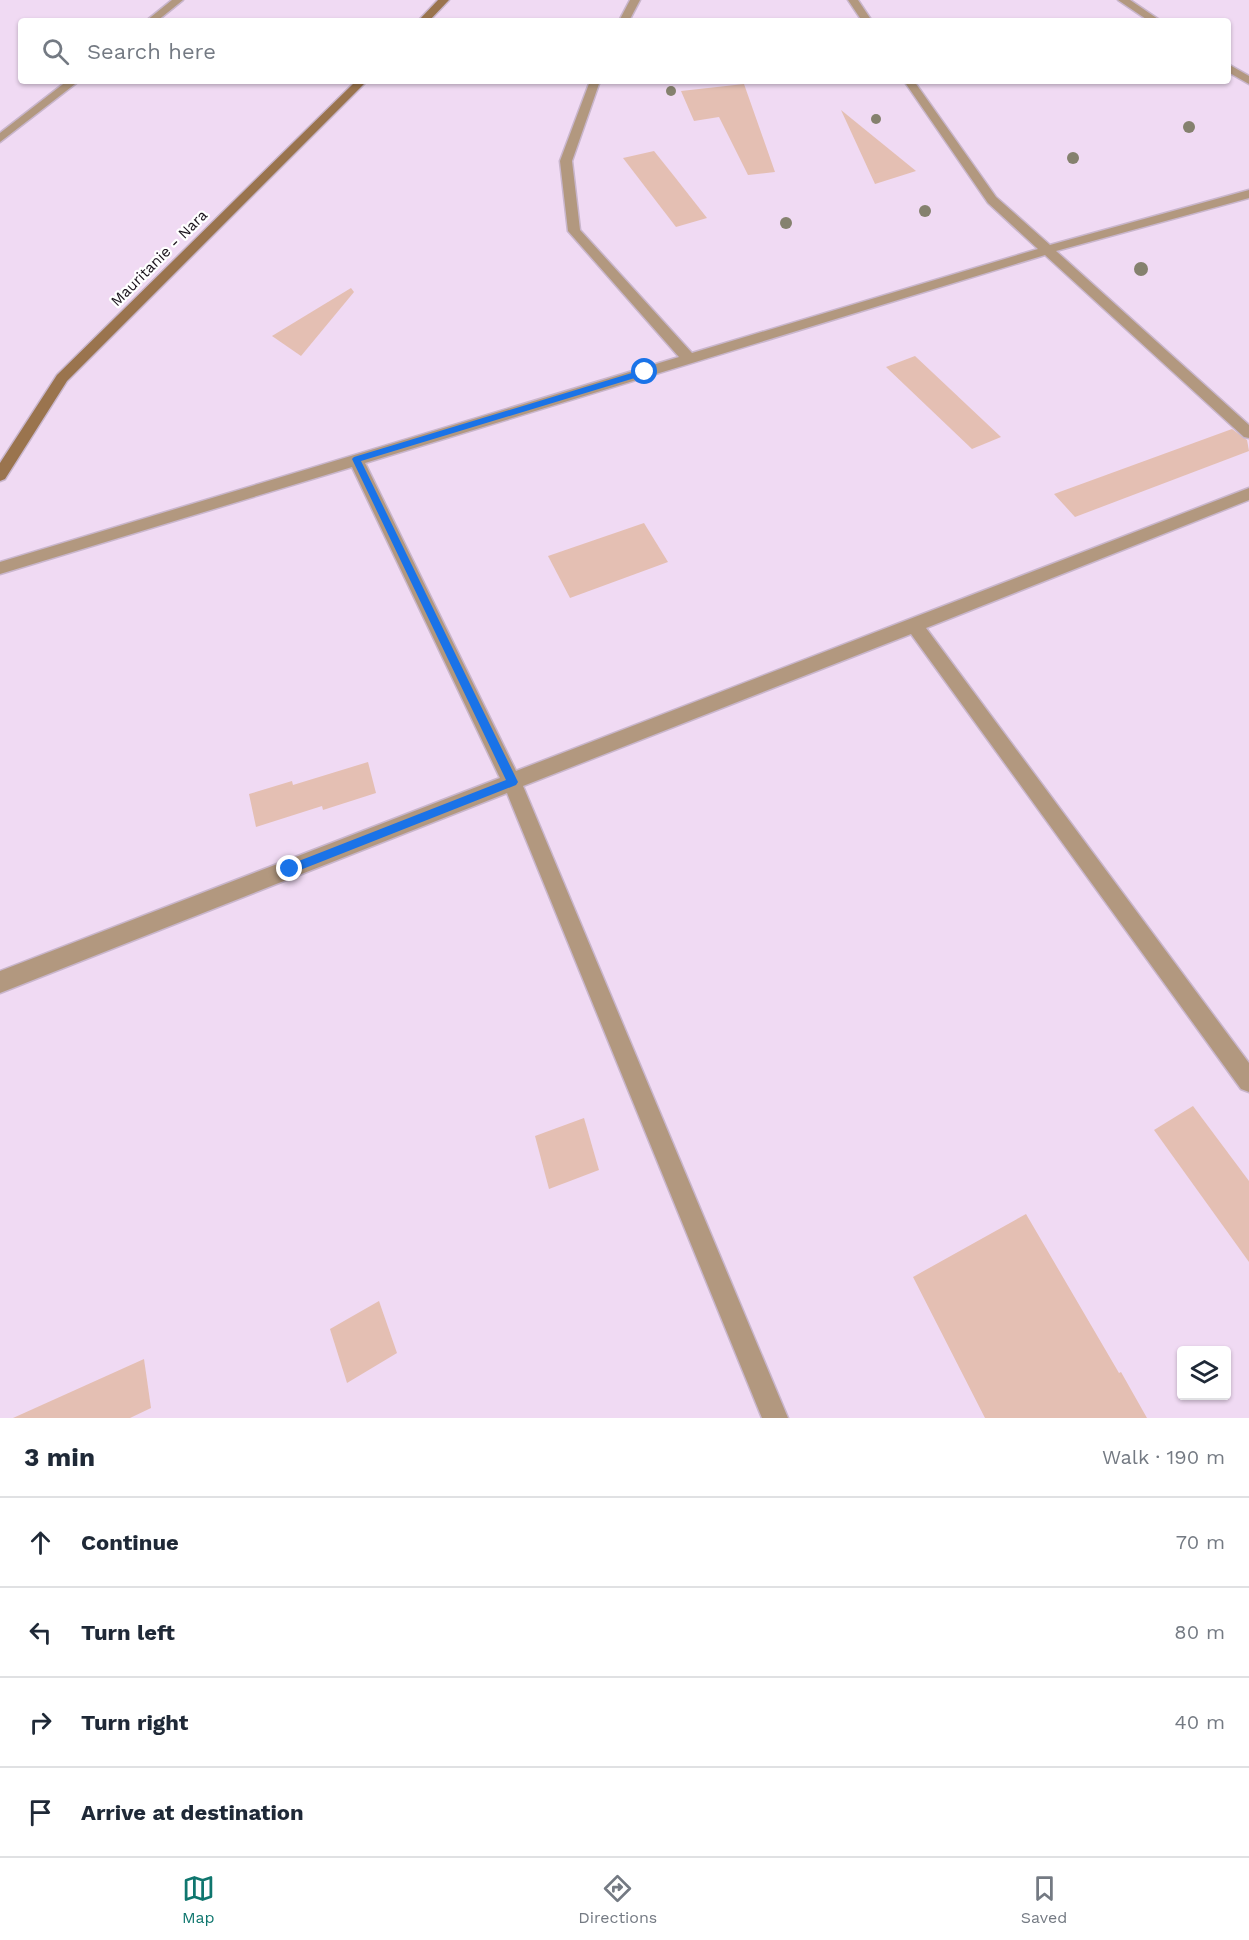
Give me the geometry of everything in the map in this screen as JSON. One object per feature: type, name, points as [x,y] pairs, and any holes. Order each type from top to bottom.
[{"type":"main road","points":[[426,18],[444,0]]},
{"type":"main road","name":"Mauritanie - Nara","points":[[0,475],[62,378],[359,84]]},
{"type":"street","points":[[155,18],[178,0]]},
{"type":"street","points":[[626,18],[635,0]]},
{"type":"street","points":[[853,0],[865,18]]},
{"type":"street","points":[[1124,0],[1151,18]]},
{"type":"street","points":[[1231,69],[1249,81]]},
{"type":"street","points":[[0,139],[70,84]]},
{"type":"street","points":[[594,84],[566,161],[574,231],[689,358]]},
{"type":"street","points":[[911,84],[992,200],[1249,433]]},
{"type":"street","points":[[0,568],[1047,250],[1249,194]]},
{"type":"street","points":[[356,459],[512,782],[775,1418]]},
{"type":"street","points":[[0,982],[1249,494]]},
{"type":"street","points":[[914,625],[1249,1081]]},
{"type":"building","points":[[744,84],[775,172],[748,175],[719,117],[694,121],[681,91]]},
{"type":"building","points":[[841,110],[916,171],[875,184]]},
{"type":"building","points":[[654,151],[707,218],[676,227],[623,158]]},
{"type":"building","points":[[351,288],[354,292],[301,356],[272,336]]},
{"type":"building","points":[[915,356],[1001,437],[972,449],[886,367]]},
{"type":"building","points":[[1232,429],[1247,440],[1249,451],[1075,517],[1054,494]]},
{"type":"building","points":[[644,523],[668,562],[570,598],[548,556]]},
{"type":"building","points":[[368,762],[376,793],[323,810],[322,806],[256,827],[249,794],[292,781],[293,785]]},
{"type":"building","points":[[1193,1106],[1249,1181],[1249,1262],[1154,1130]]},
{"type":"building","points":[[584,1118],[599,1170],[549,1189],[535,1136]]},
{"type":"building","points":[[1026,1214],[1147,1418],[985,1418],[913,1277]]},
{"type":"building","points":[[379,1301],[397,1353],[347,1383],[330,1329]]},
{"type":"building","points":[[144,1359],[151,1408],[130,1418],[13,1418]]},
{"type":"route","points":[[290,869],[512,782],[356,459],[645,372]]}]
